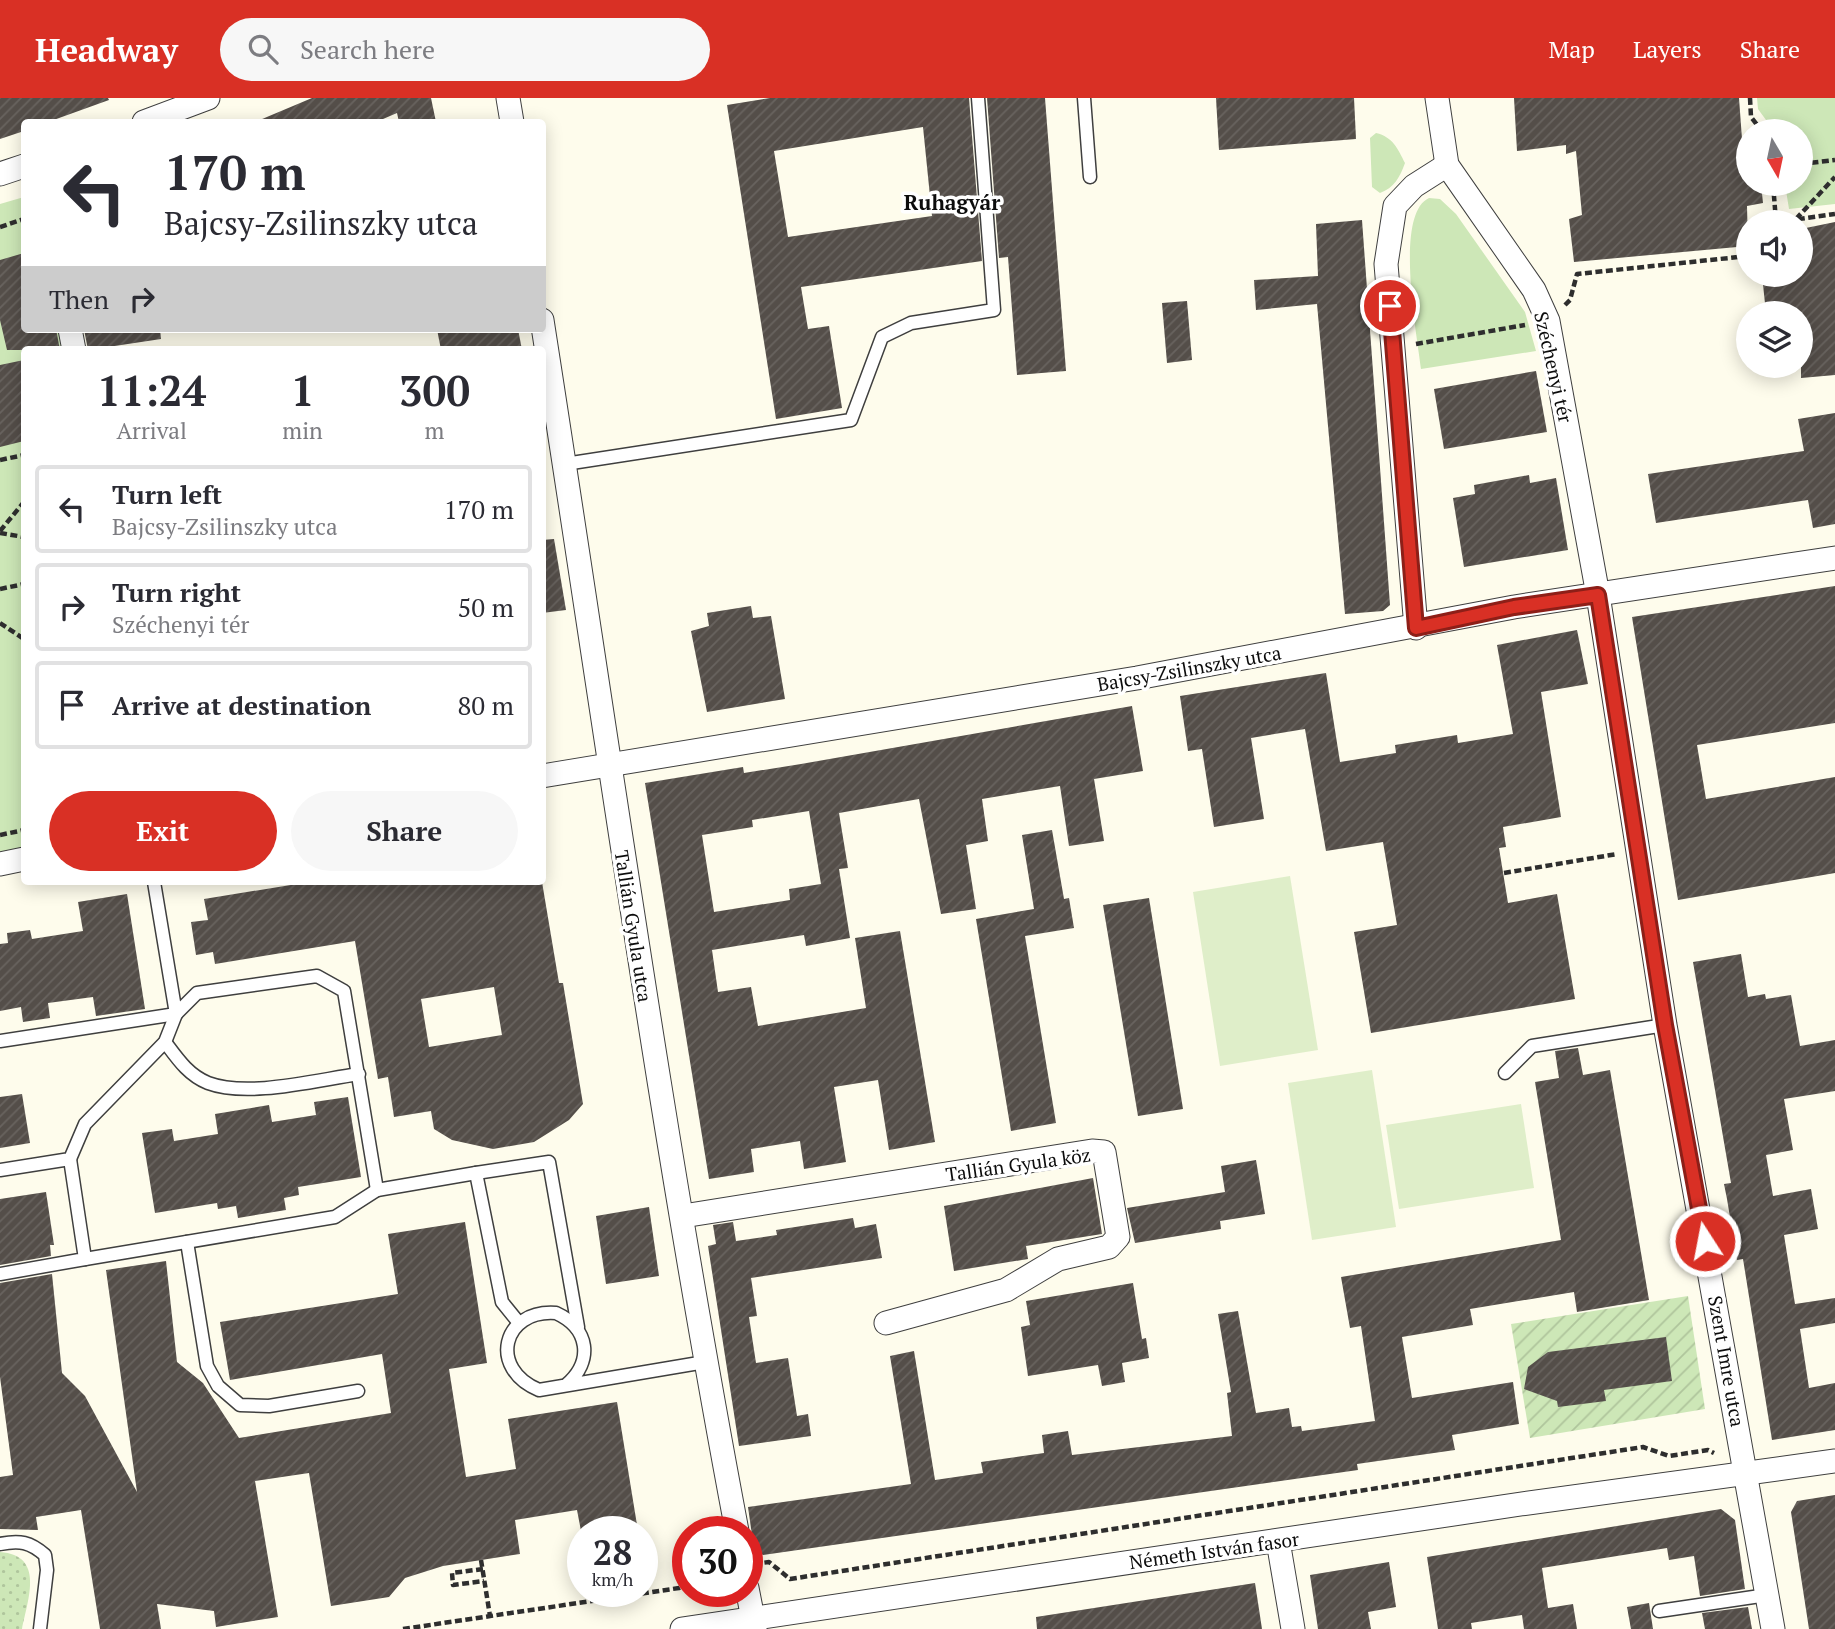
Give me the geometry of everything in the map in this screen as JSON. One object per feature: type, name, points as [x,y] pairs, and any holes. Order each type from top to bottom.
[{"type":"street","points":[[152,119],[208,98]]},
{"type":"street","points":[[508,98],[512,119]]},
{"type":"street","name":"Széchenyi tér","points":[[1437,98],[1447,165],[1534,290],[1548,321],[1598,595]]},
{"type":"street","points":[[1416,628],[1386,264],[1395,206],[1414,186],[1447,165]]},
{"type":"street","points":[[0,174],[21,167]]},
{"type":"street","name":"Tallián Gyula utca","points":[[544,333],[608,765],[705,1363],[734,1516]]},
{"type":"street","name":"Bajcsy-Zsilinszky utca","points":[[546,775],[1416,628],[1514,607],[1835,558]]},
{"type":"street","name":"Szent Imre utca","points":[[1598,595],[1665,1025],[1773,1629]]},
{"type":"street","points":[[0,864],[21,860]]},
{"type":"street","name":"Tallián Gyula köz","points":[[682,1216],[1092,1151],[1104,1152],[1118,1237],[1109,1247],[1058,1259],[1006,1290],[886,1322]]},
{"type":"street","name":"Németh István fasor","points":[[682,1629],[754,1624],[1278,1541],[1835,1461]]},
{"type":"street","points":[[1278,1541],[1293,1629]]},
{"type":"lane","points":[[565,464],[851,420],[882,337],[911,323],[993,310],[978,98]]},
{"type":"lane","points":[[1084,98],[1090,177]]},
{"type":"lane","points":[[154,885],[176,1014]]},
{"type":"lane","points":[[85,1259],[70,1159],[85,1124],[164,1042],[176,1014],[197,993],[317,976],[344,991],[377,1190]]},
{"type":"lane","points":[[0,1041],[176,1014]]},
{"type":"lane","points":[[1505,1073],[1532,1046],[1665,1025]]},
{"type":"lane","points":[[164,1042],[187,1070],[208,1083],[246,1089],[359,1074]]},
{"type":"lane","points":[[0,1170],[70,1159]]},
{"type":"lane","points":[[0,1274],[335,1217],[377,1190],[549,1162],[578,1328],[586,1352],[576,1376],[566,1385]]},
{"type":"lane","points":[[476,1173],[502,1302],[519,1322]]},
{"type":"lane","points":[[187,1242],[207,1366],[218,1386],[240,1405],[269,1406],[358,1391]]},
{"type":"lane","points":[[578,1328],[556,1313],[530,1315],[519,1322],[507,1348],[508,1362],[515,1375],[525,1384],[539,1390],[705,1363]]},
{"type":"lane","points":[[0,1544],[18,1541],[34,1545],[46,1555],[47,1570],[40,1629]]},
{"type":"lane","points":[[1659,1611],[1767,1595]]},
{"type":"path","points":[[1750,98],[1753,119]]},
{"type":"path","points":[[1813,163],[1835,160]]},
{"type":"path","points":[[1804,210],[1835,177]]},
{"type":"path","points":[[1813,217],[1835,214]]},
{"type":"path","points":[[0,227],[21,220]]},
{"type":"path","points":[[1394,348],[1548,321],[1570,300],[1577,274],[1736,257]]},
{"type":"path","points":[[0,460],[21,456]]},
{"type":"path","points":[[21,506],[0,532],[21,536]]},
{"type":"path","points":[[0,589],[21,585]]},
{"type":"path","points":[[0,623],[21,637]]},
{"type":"path","points":[[0,835],[21,831]]},
{"type":"path","points":[[1504,873],[1638,850]]},
{"type":"path","points":[[763,1563],[769,1562],[790,1579],[1643,1447],[1669,1456],[1708,1450],[1747,1473]]},
{"type":"path","points":[[481,1560],[490,1616]]},
{"type":"path","points":[[482,1569],[452,1573],[453,1585],[484,1581]]},
{"type":"path","points":[[403,1629],[672,1589]]},
{"type":"green space","points":[[1757,98],[1835,98],[1835,204],[1789,209],[1787,196],[1813,196],[1813,119],[1765,119],[1758,109]]},
{"type":"green space","points":[[1376,133],[1391,141],[1405,163],[1396,181],[1380,193],[1372,187],[1370,138]]},
{"type":"green space","points":[[21,198],[21,333],[68,333],[69,346],[21,346],[21,860],[0,864],[0,204]]},
{"type":"green space","points":[[1429,198],[1440,199],[1456,214],[1525,312],[1536,351],[1421,369],[1410,276],[1410,250],[1412,227],[1418,209]]},
{"type":"green space","points":[[1290,876],[1318,1050],[1220,1066],[1193,892]]},
{"type":"green space","points":[[1372,1070],[1396,1227],[1312,1240],[1288,1083]]},
{"type":"green space","points":[[1521,1104],[1534,1188],[1399,1209],[1386,1125]]},
{"type":"green space","points":[[1688,1296],[1705,1409],[1530,1438],[1511,1324]]},
{"type":"green space","points":[[0,1552],[14,1555],[23,1561],[28,1570],[30,1592],[22,1629],[0,1629]]},
{"type":"building","points":[[0,98],[109,100],[56,119],[21,119],[21,132],[0,139]]},
{"type":"building","points":[[312,98],[431,98],[435,119],[398,119],[397,113],[383,119],[262,119]]},
{"type":"building","points":[[770,98],[969,98],[982,261],[801,287],[808,329],[829,326],[842,408],[776,419],[727,105]],"holes":[[[923,127],[932,216],[788,237],[774,151]]]},
{"type":"building","points":[[987,98],[1045,98],[1066,371],[1017,375],[1008,257],[999,258]]},
{"type":"building","points":[[1216,98],[1354,98],[1356,139],[1219,150]]},
{"type":"building","points":[[1514,98],[1739,98],[1741,119],[1736,119],[1736,196],[1762,196],[1763,203],[1747,206],[1747,210],[1736,210],[1736,247],[1574,262],[1569,219],[1582,215],[1576,151],[1566,154],[1566,145],[1517,151]]},
{"type":"building","points":[[1362,220],[1390,605],[1383,611],[1345,614],[1317,304],[1256,310],[1254,280],[1318,276],[1316,224]]},
{"type":"building","points":[[1835,222],[1835,375],[1813,377],[1813,301],[1765,301],[1763,287],[1813,287],[1813,227]]},
{"type":"building","points":[[21,254],[21,333],[57,333],[59,346],[21,346],[21,350],[7,350],[0,320],[0,260]]},
{"type":"building","points":[[1187,301],[1192,360],[1167,363],[1162,303]]},
{"type":"building","points":[[85,333],[160,333],[161,339],[115,346],[87,346]]},
{"type":"building","points":[[438,333],[519,333],[521,346],[440,346]]},
{"type":"building","points":[[21,361],[21,442],[0,447],[0,365]]},
{"type":"building","points":[[1536,371],[1547,432],[1444,449],[1434,389]]},
{"type":"building","points":[[1835,413],[1835,524],[1813,528],[1808,500],[1656,523],[1648,474],[1804,451],[1798,419]]},
{"type":"building","points":[[1529,475],[1530,483],[1556,478],[1568,550],[1464,567],[1453,498],[1475,494],[1474,485]]},
{"type":"building","points":[[554,539],[566,610],[546,612],[546,540]]},
{"type":"building","points":[[1835,586],[1835,723],[1697,745],[1706,799],[1835,777],[1835,873],[1678,900],[1632,617]]},
{"type":"building","points":[[751,606],[753,618],[771,616],[785,699],[707,712],[691,631],[709,626],[707,613]]},
{"type":"building","points":[[1577,630],[1588,684],[1541,692],[1561,817],[1503,827],[1506,847],[1499,848],[1508,903],[1557,894],[1575,999],[1371,1033],[1354,932],[1397,925],[1383,842],[1326,851],[1305,729],[1251,738],[1264,819],[1214,827],[1202,749],[1188,751],[1180,696],[1326,673],[1340,762],[1396,753],[1395,745],[1457,735],[1458,743],[1513,734],[1497,645]]},
{"type":"building","points":[[1132,706],[1143,771],[1094,779],[1104,841],[1069,846],[1060,786],[982,799],[988,841],[966,845],[976,909],[941,914],[919,799],[839,813],[848,868],[839,869],[850,938],[806,946],[804,935],[712,950],[718,992],[751,987],[758,1026],[866,1008],[855,938],[900,931],[935,1142],[889,1150],[878,1080],[834,1087],[846,1162],[804,1169],[800,1141],[751,1149],[754,1172],[709,1179],[645,783],[743,767],[744,773]],"holes":[[[809,811],[821,884],[789,889],[790,900],[714,912],[702,835],[753,827],[752,820]]]},
{"type":"building","points":[[1052,830],[1064,899],[1069,898],[1074,928],[1025,936],[1056,1123],[1011,1131],[976,919],[1034,909],[1022,835]]},
{"type":"building","points":[[290,885],[543,885],[559,983],[563,983],[583,1104],[569,1120],[534,1142],[493,1149],[452,1140],[434,1129],[431,1111],[394,1117],[388,1077],[378,1079],[355,941],[215,964],[213,952],[196,955],[191,922],[208,920],[204,899]],"holes":[[[494,987],[502,1035],[429,1047],[421,999]]]},
{"type":"building","points":[[127,894],[145,1009],[96,1016],[93,997],[48,1003],[50,1018],[23,1022],[21,1007],[0,1011],[0,944],[8,943],[7,933],[30,930],[32,939],[83,931],[78,902]]},
{"type":"building","points":[[1149,898],[1183,1109],[1138,1116],[1103,905]]},
{"type":"building","points":[[1741,954],[1748,997],[1765,994],[1766,999],[1791,995],[1800,1046],[1835,1040],[1835,1091],[1784,1099],[1793,1150],[1766,1155],[1773,1196],[1811,1189],[1818,1229],[1784,1235],[1795,1304],[1835,1298],[1835,1323],[1800,1329],[1809,1388],[1835,1383],[1835,1430],[1772,1440],[1743,1259],[1737,1260],[1724,1184],[1731,1183],[1693,962]]},
{"type":"building","points":[[1578,1048],[1583,1075],[1610,1070],[1649,1300],[1577,1312],[1574,1292],[1470,1309],[1473,1325],[1402,1337],[1412,1398],[1513,1382],[1519,1424],[1452,1435],[1455,1450],[1357,1464],[1358,1470],[763,1555],[763,1516],[749,1516],[748,1507],[911,1484],[890,1356],[914,1351],[935,1480],[983,1473],[981,1462],[1044,1453],[1042,1435],[1068,1431],[1072,1455],[1232,1436],[1227,1393],[1231,1392],[1218,1314],[1238,1311],[1256,1413],[1289,1408],[1292,1427],[1301,1426],[1302,1431],[1375,1421],[1361,1326],[1350,1328],[1341,1277],[1561,1240],[1535,1082],[1559,1078],[1555,1051]]},
{"type":"building","points":[[22,1094],[30,1143],[0,1148],[0,1097]]},
{"type":"building","points":[[348,1097],[361,1177],[298,1187],[299,1195],[284,1198],[286,1210],[238,1218],[236,1206],[218,1209],[217,1203],[155,1213],[142,1133],[172,1129],[174,1141],[218,1134],[215,1114],[269,1105],[272,1122],[316,1115],[314,1102]]},
{"type":"building","points":[[1256,1160],[1265,1214],[1220,1221],[1221,1229],[1135,1243],[1127,1208],[1225,1192],[1221,1166]]},
{"type":"building","points":[[1093,1178],[1102,1234],[1026,1246],[1028,1259],[954,1271],[944,1206]]},
{"type":"building","points":[[46,1192],[54,1245],[50,1245],[51,1256],[0,1265],[0,1199]]},
{"type":"building","points":[[649,1207],[659,1276],[606,1284],[596,1216]]},
{"type":"building","points":[[853,1218],[855,1228],[876,1224],[882,1258],[751,1278],[757,1316],[749,1317],[756,1363],[788,1358],[797,1416],[808,1414],[811,1436],[739,1446],[708,1246],[716,1244],[713,1225],[733,1222],[736,1241],[777,1235],[776,1230]]},
{"type":"building","points":[[465,1222],[487,1363],[449,1369],[466,1477],[516,1469],[508,1419],[617,1402],[636,1516],[578,1516],[577,1510],[515,1520],[520,1554],[443,1566],[405,1578],[389,1597],[331,1606],[309,1473],[255,1481],[278,1617],[216,1627],[214,1611],[157,1604],[161,1629],[100,1629],[81,1510],[36,1517],[38,1530],[0,1529],[0,1477],[13,1475],[0,1377],[0,1283],[52,1274],[62,1373],[85,1396],[137,1492],[106,1270],[166,1261],[177,1362],[203,1383],[239,1438],[391,1413],[382,1354],[230,1380],[220,1322],[398,1294],[388,1234]]},
{"type":"building","points":[[1133,1283],[1142,1339],[1146,1338],[1149,1358],[1122,1363],[1125,1382],[1102,1386],[1098,1365],[1028,1376],[1021,1327],[1030,1325],[1026,1301]]},
{"type":"building","points":[[1666,1337],[1672,1381],[1604,1390],[1606,1401],[1558,1407],[1557,1401],[1524,1389],[1528,1367],[1548,1352]]},
{"type":"building","points":[[1835,1495],[1835,1629],[1809,1629],[1791,1512],[1797,1501]]},
{"type":"building","points":[[1721,1509],[1735,1520],[1745,1589],[1700,1596],[1694,1556],[1669,1560],[1667,1548],[1542,1568],[1548,1608],[1573,1604],[1577,1629],[1524,1629],[1522,1615],[1471,1623],[1472,1629],[1438,1629],[1427,1557]]},
{"type":"building","points":[[1389,1562],[1396,1607],[1368,1612],[1371,1629],[1318,1629],[1310,1575]]},
{"type":"building","points":[[1255,1583],[1262,1629],[1037,1629],[1036,1617]]},
{"type":"building","points":[[1649,1603],[1653,1629],[1631,1629],[1627,1607]]},
{"type":"building","points":[[1748,1607],[1752,1629],[1705,1629],[1702,1613]]},
{"type":"district","name":"Ruhagyár","points":[[952,202]]},
{"type":"route","points":[[1390,306],[1416,628],[1514,607],[1598,595],[1665,1025],[1705,1241]]}]
